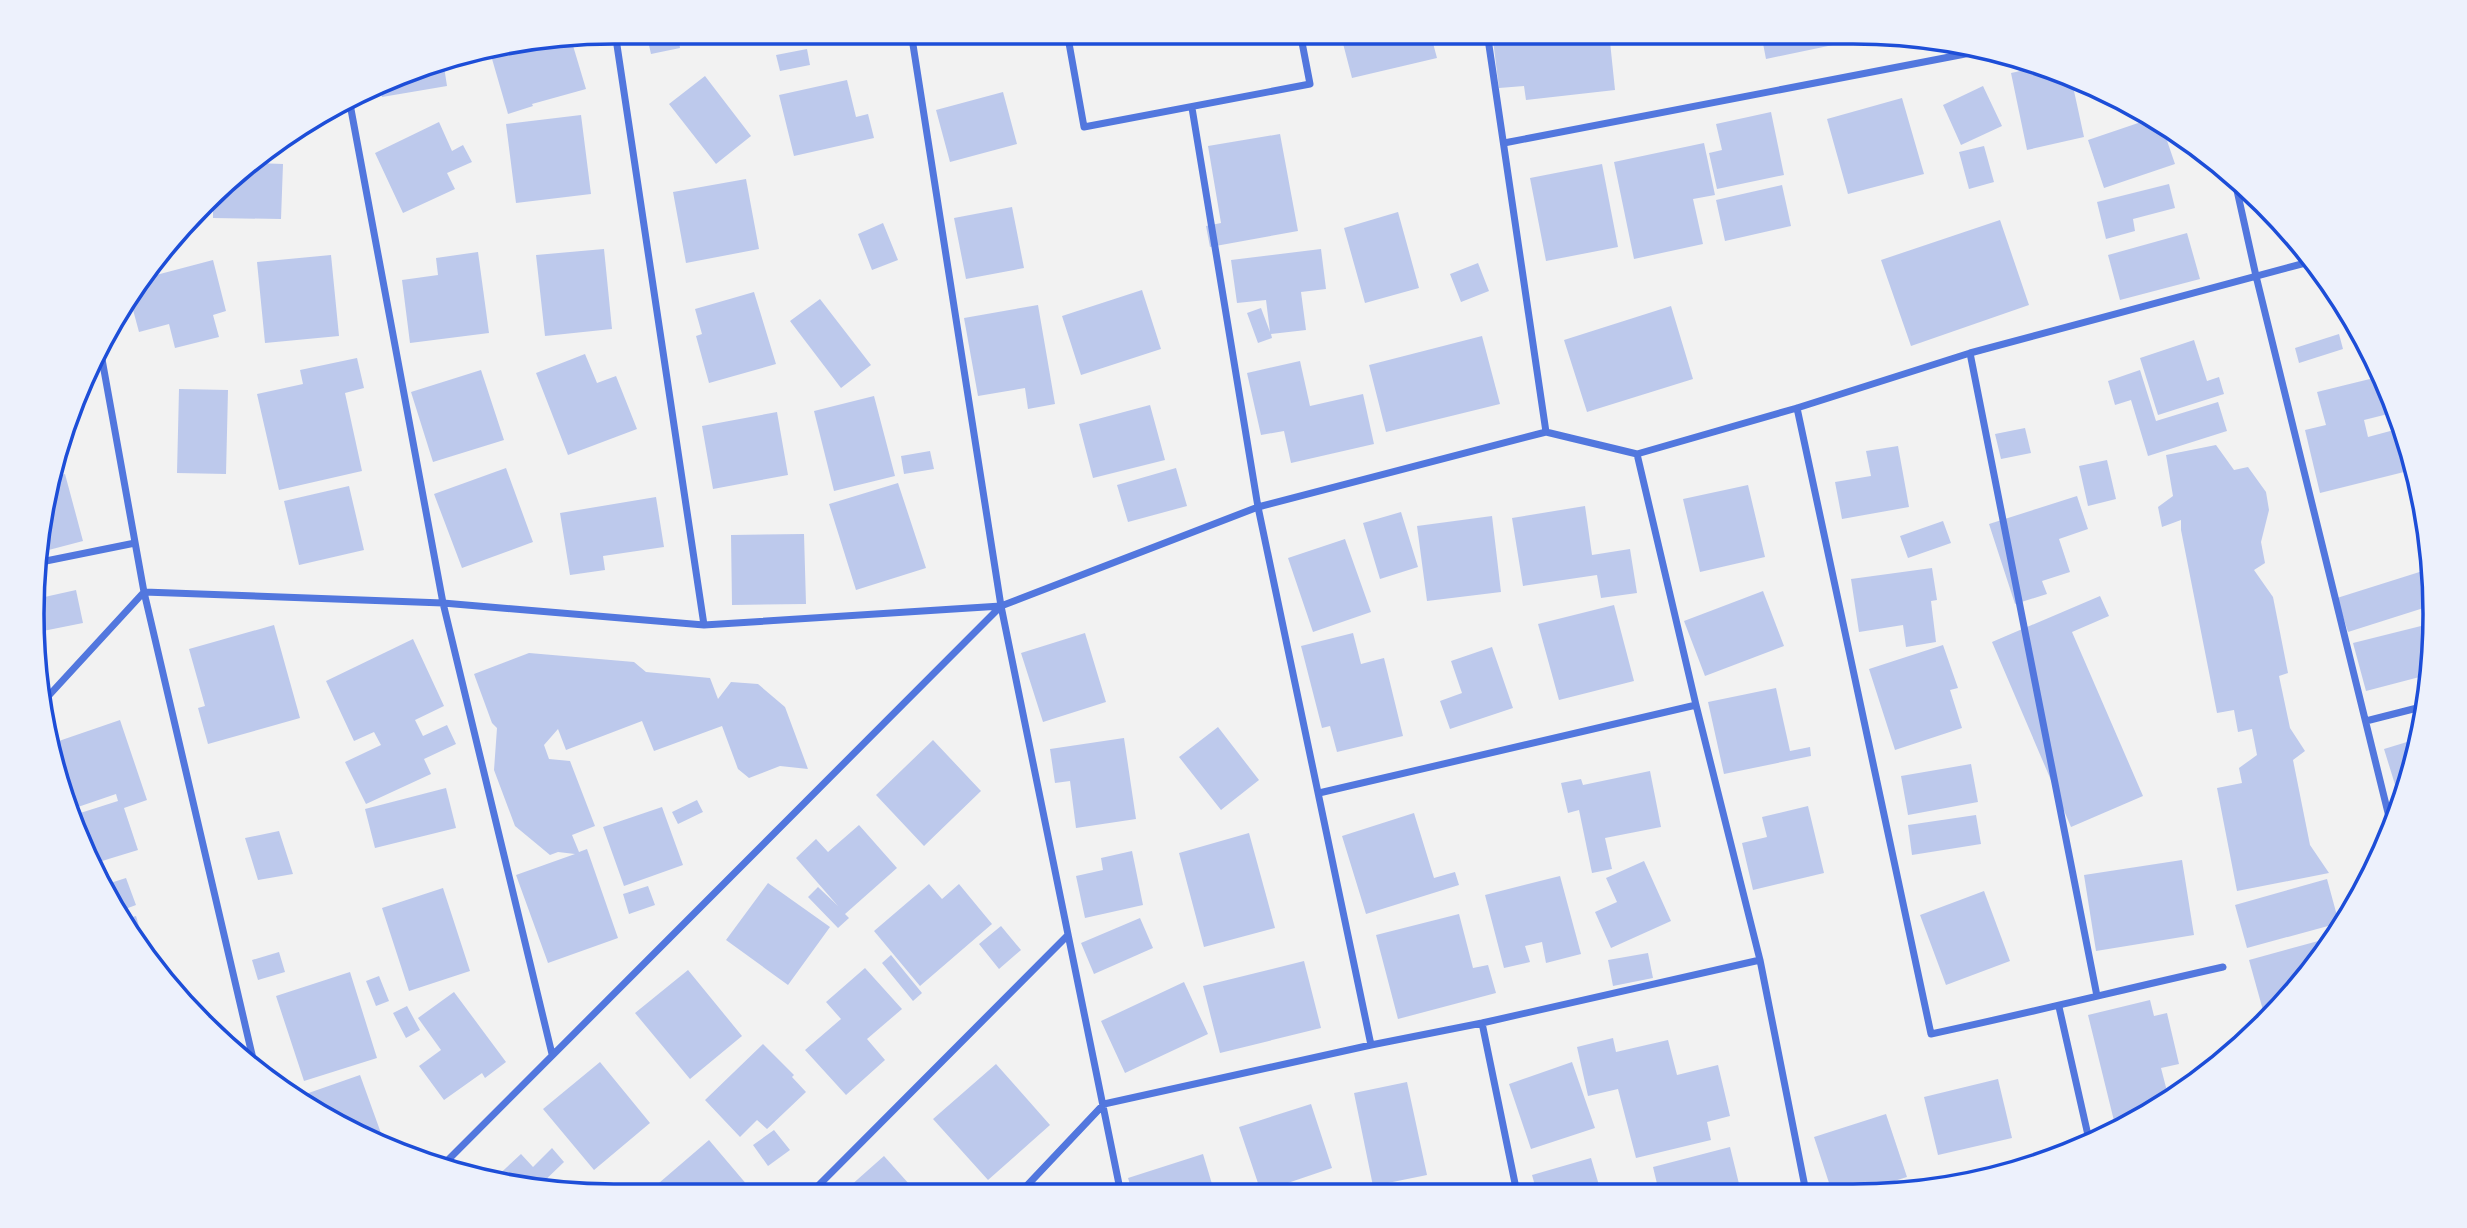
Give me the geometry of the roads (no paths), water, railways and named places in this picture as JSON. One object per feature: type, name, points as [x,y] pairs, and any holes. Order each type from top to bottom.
[{"type":"street","points":[[617,44],[704,625]]},
{"type":"street","points":[[913,44],[1001,606],[1119,1184]]},
{"type":"street","points":[[1069,44],[1084,127],[1310,84],[1302,44]]},
{"type":"street","points":[[1488,44],[1546,432]]},
{"type":"street","points":[[1504,143],[1962,55]]},
{"type":"street","points":[[1192,108],[1258,508],[1371,1045]]},
{"type":"street","points":[[351,109],[443,603],[552,1054]]},
{"type":"street","points":[[2238,193],[2388,811]]},
{"type":"street","points":[[50,694],[144,592],[443,603],[704,625],[1001,606],[1258,508],[1546,432],[1637,454],[1797,408],[1970,353],[2302,264]]},
{"type":"street","points":[[1970,353],[2097,996]]},
{"type":"street","points":[[102,364],[144,592],[252,1054]]},
{"type":"street","points":[[1797,408],[1931,1034],[2059,1007],[2222,967]]},
{"type":"street","points":[[1637,454],[1760,960],[1804,1184]]},
{"type":"street","points":[[47,561],[135,543]]},
{"type":"street","points":[[448,1159],[1001,606]]},
{"type":"street","points":[[1319,793],[1696,705]]},
{"type":"street","points":[[2366,721],[2415,709]]},
{"type":"street","points":[[820,1184],[1068,935]]},
{"type":"street","points":[[1028,1184],[1104,1104],[1760,960]]},
{"type":"street","points":[[2059,1007],[2088,1133]]},
{"type":"street","points":[[1482,1023],[1515,1184]]}]
